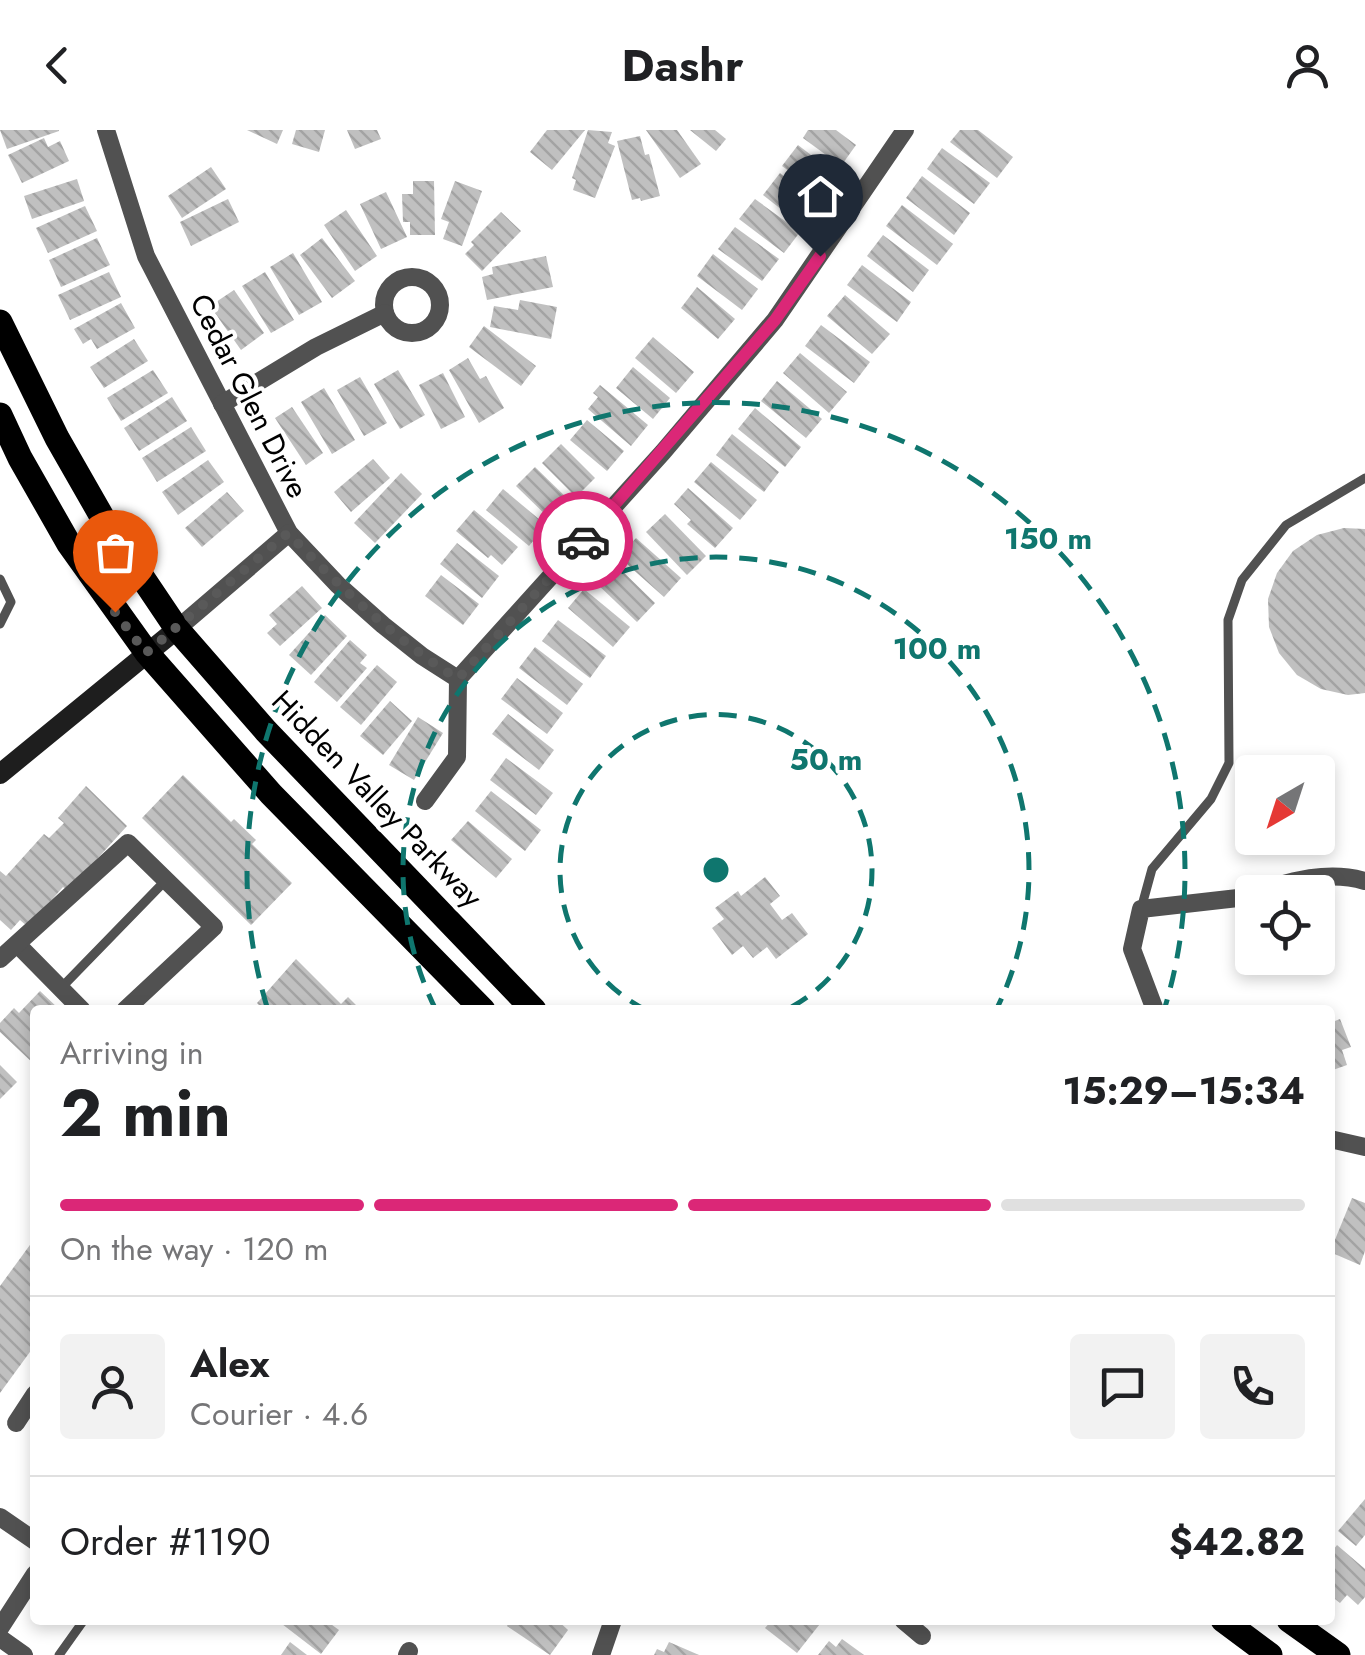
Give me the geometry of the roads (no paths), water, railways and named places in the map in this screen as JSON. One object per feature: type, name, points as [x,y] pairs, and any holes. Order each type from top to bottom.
[{"type":"main road","name":"Hidden Valley Parkway","points":[[0,322],[57,438],[105,522],[177,629],[266,731],[529,1005]]},
{"type":"main road","points":[[1,422],[69,544],[146,653],[271,794],[478,1005]]},
{"type":"main road","points":[[490,965],[509,1005]]},
{"type":"main road","points":[[1230,1625],[1270,1655]]},
{"type":"main road","points":[[1297,1625],[1338,1655]]},
{"type":"street","name":"Cedar Glen Drive","points":[[106,130],[146,256],[288,533],[383,625],[458,679]]},
{"type":"street","points":[[425,801],[457,757],[458,679],[664,452],[775,320],[905,130]]},
{"type":"street","points":[[222,404],[316,347],[385,312]]},
{"type":"street","points":[[0,774],[288,533]]},
{"type":"street","points":[[0,959],[128,842],[214,927],[130,1005]]},
{"type":"street","points":[[1335,876],[1365,880]]},
{"type":"street","points":[[1153,1005],[1132,950],[1141,909],[1235,898]]},
{"type":"street","points":[[18,945],[77,1005]]},
{"type":"street","points":[[1335,1141],[1365,1147]]},
{"type":"street","points":[[16,1423],[30,1402]]},
{"type":"street","points":[[0,1517],[30,1538]]},
{"type":"street","points":[[0,1628],[30,1582]]},
{"type":"street","points":[[601,1655],[611,1625]]},
{"type":"street","points":[[909,1625],[922,1636]]},
{"type":"street","points":[[0,1638],[24,1655]]},
{"type":"lane","points":[[1141,909],[1152,868],[1210,798],[1229,763],[1228,620],[1242,580],[1286,525],[1365,478]]},
{"type":"lane","points":[[0,579],[11,602],[0,624]]},
{"type":"lane","points":[[61,988],[166,880]]},
{"type":"lane","points":[[59,1655],[80,1625]]}]
